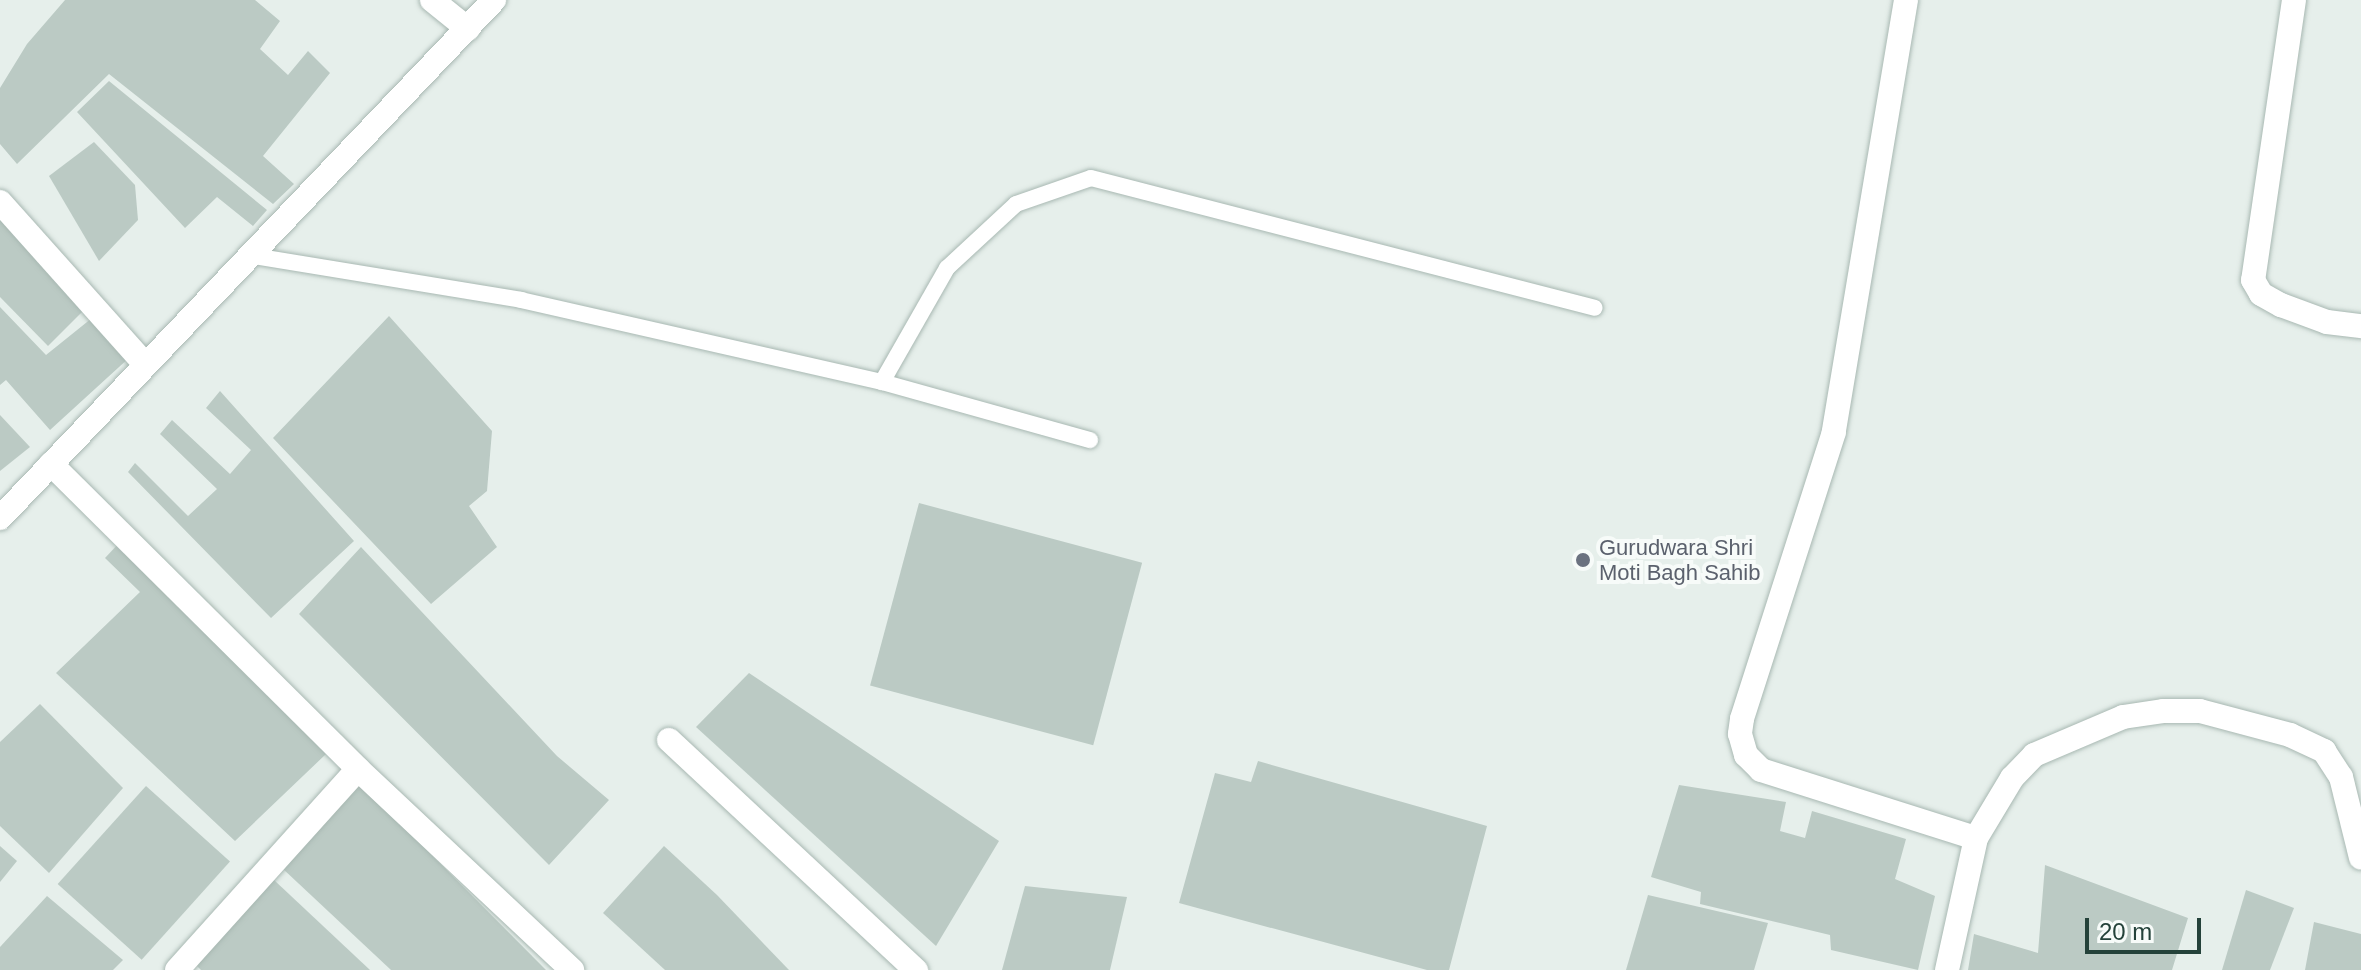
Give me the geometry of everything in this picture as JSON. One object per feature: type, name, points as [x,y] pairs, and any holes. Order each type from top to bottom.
[{"type":"street","points":[[432,0],[468,29]]},
{"type":"street","points":[[0,518],[247,255],[494,0]]},
{"type":"street","points":[[1906,0],[1834,432],[1742,719],[1740,734],[1746,755],[1761,770],[1976,838]]},
{"type":"street","points":[[2294,0],[2253,280],[2261,294],[2281,305],[2327,322],[2361,326]]},
{"type":"street","points":[[0,202],[145,364]]},
{"type":"street","points":[[51,464],[358,769],[572,970]]},
{"type":"street","points":[[1947,970],[1976,838],[2012,778],[2034,755],[2123,717],[2163,711],[2200,711],[2290,735],[2324,751],[2341,777],[2361,858]]},
{"type":"street","points":[[669,740],[916,970]]},
{"type":"street","points":[[177,970],[358,769]]},
{"type":"lane","points":[[882,382],[947,268],[1016,204],[1091,178],[1595,308]]},
{"type":"lane","points":[[247,255],[521,300],[882,382],[1090,440]]},
{"type":"building","points":[[65,0],[255,0],[280,21],[260,49],[288,75],[308,51],[330,73],[263,156],[294,184],[273,204],[109,74],[17,164],[0,144],[0,88],[27,44]]},
{"type":"building","points":[[109,81],[267,210],[253,226],[217,197],[185,228],[77,112]]},
{"type":"building","points":[[94,142],[135,185],[138,220],[99,261],[49,176]]},
{"type":"building","points":[[0,214],[87,307],[48,346],[0,297]]},
{"type":"building","points":[[0,307],[46,355],[92,318],[130,357],[50,430],[6,380],[0,385]]},
{"type":"building","points":[[389,316],[492,431],[487,491],[469,506],[497,547],[431,604],[273,438]]},
{"type":"building","points":[[220,391],[354,541],[271,618],[128,472],[135,463],[188,516],[217,489],[160,434],[172,420],[230,474],[251,450],[206,408]]},
{"type":"building","points":[[0,415],[30,447],[0,471]]},
{"type":"building","points":[[919,503],[1142,563],[1093,745],[870,686]]},
{"type":"building","points":[[120,542],[326,754],[235,841],[56,673],[140,592],[105,558]]},
{"type":"building","points":[[361,547],[557,756],[609,800],[549,865],[299,614]]},
{"type":"building","points":[[749,673],[999,841],[936,946],[696,727]]},
{"type":"building","points":[[40,704],[123,788],[49,873],[0,826],[0,742]]},
{"type":"building","points":[[1258,761],[1487,826],[1449,970],[1427,970],[1179,903],[1215,773],[1251,782]]},
{"type":"building","points":[[361,784],[546,970],[391,970],[282,868]]},
{"type":"building","points":[[1679,785],[1786,802],[1780,831],[1805,838],[1812,811],[1906,839],[1895,879],[1935,896],[1918,970],[1831,950],[1830,935],[1700,904],[1701,892],[1651,877]]},
{"type":"building","points":[[146,786],[230,862],[142,960],[58,884]]},
{"type":"building","points":[[0,846],[17,861],[0,882]]},
{"type":"building","points":[[664,846],[717,895],[789,970],[665,970],[603,913]]},
{"type":"building","points":[[2045,865],[2188,918],[2172,970],[1968,970],[1974,934],[2038,953]]},
{"type":"building","points":[[274,880],[370,970],[201,970],[195,964]]},
{"type":"building","points":[[1025,886],[1127,897],[1110,970],[1002,970]]},
{"type":"building","points":[[2246,890],[2294,908],[2270,970],[2222,970]]},
{"type":"building","points":[[1648,895],[1768,923],[1754,970],[1626,970]]},
{"type":"building","points":[[47,896],[123,960],[113,970],[0,970],[0,947]]},
{"type":"building","points":[[2314,922],[2361,934],[2361,970],[2305,970]]},
{"type":"place","name":"Gurudwara Shri Moti Bagh Sahib","points":[[1583,560]]}]
